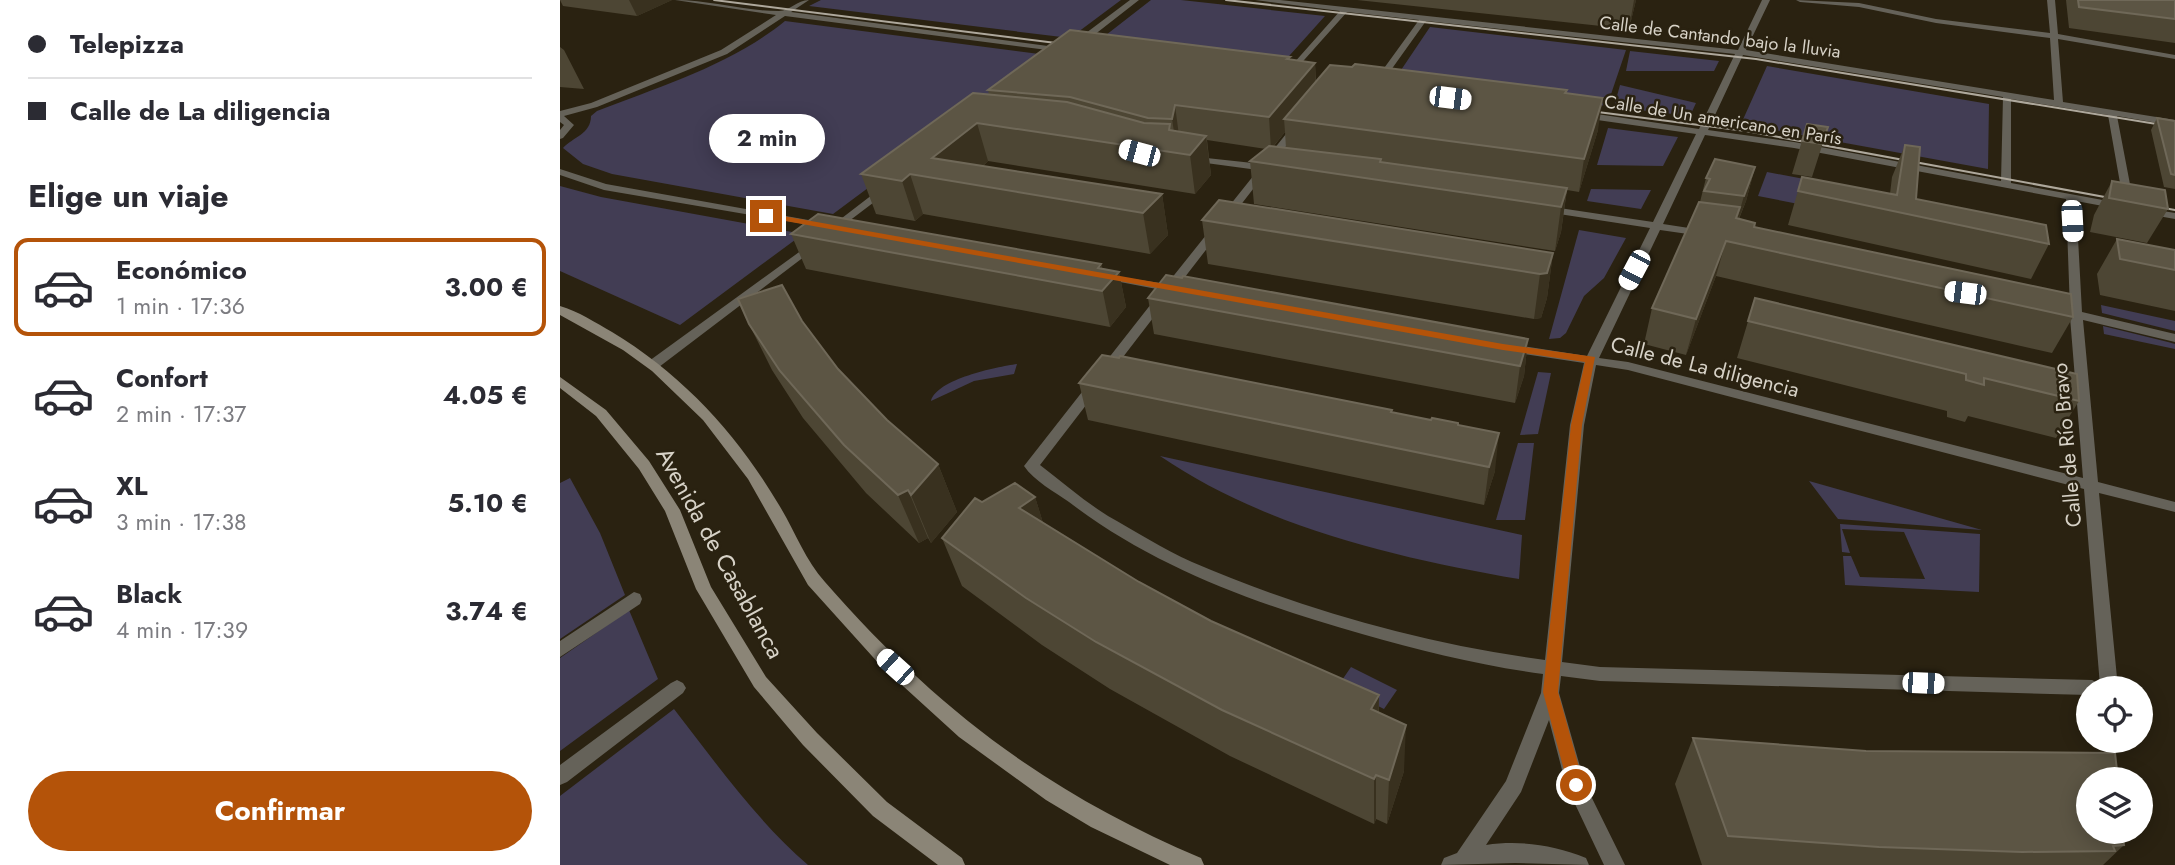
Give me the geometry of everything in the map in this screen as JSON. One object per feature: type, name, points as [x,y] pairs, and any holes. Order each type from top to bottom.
[{"type":"main road","points":[[560,310],[603,330],[654,364],[708,416],[737,451],[774,509],[810,575],[876,650],[951,719],[1033,783],[1152,849],[1194,865]]},
{"type":"main road","name":"Avenida de Casablanca","points":[[560,381],[601,413],[644,465],[672,510],[704,589],[760,682],[810,739],[880,809],[955,865]]},
{"type":"street","points":[[679,0],[1088,53]]},
{"type":"street","points":[[560,116],[711,58],[747,39],[804,0]]},
{"type":"street","points":[[1053,63],[1135,0]]},
{"type":"street","name":"Calle de Cantando bajo la lluvia","points":[[1259,0],[1741,52],[2175,123]]},
{"type":"street","points":[[1458,862],[1508,797],[1520,775],[1550,692],[1577,425],[1591,360],[1766,0]]},
{"type":"street","points":[[1800,0],[1858,5],[1948,23],[2054,36],[2175,58]]},
{"type":"street","points":[[2051,0],[2059,103]]},
{"type":"street","points":[[1385,13],[1391,6]]},
{"type":"street","points":[[1284,79],[1345,9]]},
{"type":"street","points":[[1387,90],[1373,89],[1424,18]]},
{"type":"street","points":[[2006,186],[2007,96]]},
{"type":"street","points":[[2112,112],[2130,208]]},
{"type":"street","name":"Calle de Un americano en París","points":[[1576,114],[1794,145],[2175,216]]},
{"type":"street","points":[[1306,115],[1031,466],[1100,518],[1184,565],[1289,607],[1414,642],[1552,670],[1600,674],[2076,688]]},
{"type":"street","points":[[560,116],[569,125],[560,135]]},
{"type":"street","points":[[1180,158],[1218,159],[1284,170]]},
{"type":"street","points":[[560,172],[604,187],[856,232]]},
{"type":"street","points":[[654,364],[897,181]]},
{"type":"street","name":"Calle de Río Bravo","points":[[2071,198],[2076,314],[2108,676]]},
{"type":"street","points":[[1535,207],[1713,235]]},
{"type":"street","points":[[1087,273],[1187,291]]},
{"type":"street","points":[[2044,307],[2175,338]]},
{"type":"street","name":"Calle de La diligencia","points":[[1503,347],[1652,372],[2175,507]]},
{"type":"street","points":[[560,650],[634,599]]},
{"type":"street","points":[[560,776],[677,688]]},
{"type":"street","points":[[1550,692],[1576,785],[1615,865]]},
{"type":"street","points":[[1458,862],[1490,853],[1518,853],[1579,865]]},
{"type":"shaded area","points":[[821,0],[1121,0],[1070,38],[809,6]]},
{"type":"shaded area","points":[[1151,0],[1181,0],[1325,16],[1281,65],[1097,42]]},
{"type":"shaded area","points":[[785,21],[1047,55],[833,214],[612,174],[583,164],[563,148],[585,131],[591,116],[597,111],[719,62]]},
{"type":"shaded area","points":[[1430,27],[1626,50],[1607,106],[1395,79]]},
{"type":"shaded area","points":[[1630,51],[1719,61],[1714,71],[1626,71]]},
{"type":"shaded area","points":[[1767,66],[1989,104],[1988,169],[1741,124]]},
{"type":"shaded area","points":[[1620,85],[1696,103],[1690,116],[1614,107]]},
{"type":"shaded area","points":[[1608,128],[1678,137],[1663,166],[1597,165]]},
{"type":"shaded area","points":[[1767,172],[1883,194],[1880,220],[1758,196]]},
{"type":"shaded area","points":[[560,186],[601,197],[803,234],[680,325],[560,271]]},
{"type":"shaded area","points":[[1591,189],[1651,190],[1641,209],[1587,201]]},
{"type":"shaded area","points":[[1579,230],[1626,238],[1604,278],[1584,296],[1566,333],[1560,338],[1549,339]]},
{"type":"shaded area","points":[[2101,305],[2175,321],[2175,331],[2102,313]]},
{"type":"shaded area","points":[[2103,326],[2175,344],[2175,349],[2104,334]]},
{"type":"shaded area","points":[[1017,364],[1014,374],[974,381],[931,401],[944,386],[955,380]]},
{"type":"shaded area","points":[[1538,372],[1551,373],[1538,434],[1520,435]]},
{"type":"shaded area","points":[[1518,443],[1534,443],[1525,520],[1496,520]]},
{"type":"shaded area","points":[[1160,456],[1522,535],[1519,579],[1379,550],[1287,521],[1200,481]]},
{"type":"shaded area","points":[[570,478],[600,533],[625,595],[560,639],[560,483]]},
{"type":"shaded area","points":[[1809,481],[1982,530],[1838,519]]},
{"type":"shaded area","points":[[1840,524],[1980,534],[1979,592],[1845,585],[1843,556],[1851,556],[1860,577],[1925,579],[1904,532],[1842,529],[1850,553],[1842,552]]},
{"type":"shaded area","points":[[629,610],[658,679],[560,751],[560,658]]},
{"type":"shaded area","points":[[1351,667],[1397,690],[1384,709],[1338,686]]},
{"type":"shaded area","points":[[674,709],[754,810],[808,865],[560,865],[560,796]]},
{"type":"building","points":[[2078,0],[2175,0],[2175,19],[2079,7]]},
{"type":"building","points":[[1070,30],[1290,57],[1287,59],[1315,63],[1269,117],[1175,105],[1172,119],[1148,118],[1070,97],[988,90]]},
{"type":"building","points":[[1355,64],[1567,90],[1565,93],[1603,98],[1584,159],[1284,119],[1330,65],[1352,67]]},
{"type":"building","points":[[973,93],[1067,102],[1144,123],[1170,124],[1169,130],[1206,136],[1190,155],[977,123],[932,158],[1162,194],[1143,213],[910,174],[902,181],[861,174]]},
{"type":"building","points":[[2157,118],[2175,121],[2175,175],[2171,174]]},
{"type":"building","points":[[1807,124],[1828,127],[1822,144],[1802,141]]},
{"type":"building","points":[[1905,145],[1920,147],[1916,199],[2046,225],[2049,244],[1798,191],[1802,177],[1897,195]]},
{"type":"building","points":[[1269,146],[1381,159],[1380,162],[1567,188],[1561,207],[1250,161]]},
{"type":"building","points":[[1715,159],[1755,167],[1744,196],[1704,191],[1710,179],[1706,178]]},
{"type":"building","points":[[2112,181],[2165,190],[2168,209],[2109,198]]},
{"type":"building","points":[[1219,200],[1553,253],[1547,273],[1540,274],[1202,220]]},
{"type":"building","points":[[1699,202],[1740,207],[1736,218],[1755,223],[1754,227],[2071,294],[2073,317],[1726,241],[1696,319],[1652,308]]},
{"type":"building","points":[[818,214],[1101,264],[1098,268],[1119,272],[1102,291],[791,234]]},
{"type":"building","points":[[2117,239],[2175,250],[2175,270],[2120,259]]},
{"type":"building","points":[[1166,275],[1528,339],[1520,366],[1148,298]]},
{"type":"building","points":[[782,285],[802,321],[838,369],[887,420],[938,464],[911,495],[908,490],[898,495],[844,445],[780,371],[749,324],[738,299]]},
{"type":"building","points":[[1755,298],[2077,374],[2079,401],[1984,378],[1984,385],[1966,380],[1966,374],[1748,321]]},
{"type":"building","points":[[1102,355],[1120,356],[1499,433],[1489,467],[1079,383]]},
{"type":"building","points":[[1015,483],[1035,497],[1019,508],[1139,582],[1211,621],[1379,695],[1371,709],[1406,725],[1389,780],[1376,775],[1374,779],[1222,710],[1096,642],[1026,598],[942,538],[975,498],[982,502]]},
{"type":"building","points":[[1693,738],[1866,751],[2115,753],[2117,767],[2076,767],[2076,844],[2124,845],[2113,846],[2115,851],[2022,852],[1879,847],[1728,836]]},
{"type":"tram line","points":[[714,0],[1072,45]]},
{"type":"tram line","points":[[1226,0],[1756,59],[2175,127]]},
{"type":"tram line","points":[[1582,110],[1746,131],[2121,200]]},
{"type":"tram line","points":[[2148,205],[2175,210]]},
{"type":"route","points":[[766,216],[1503,347],[1591,360],[1577,425],[1550,692],[1576,785]]}]
